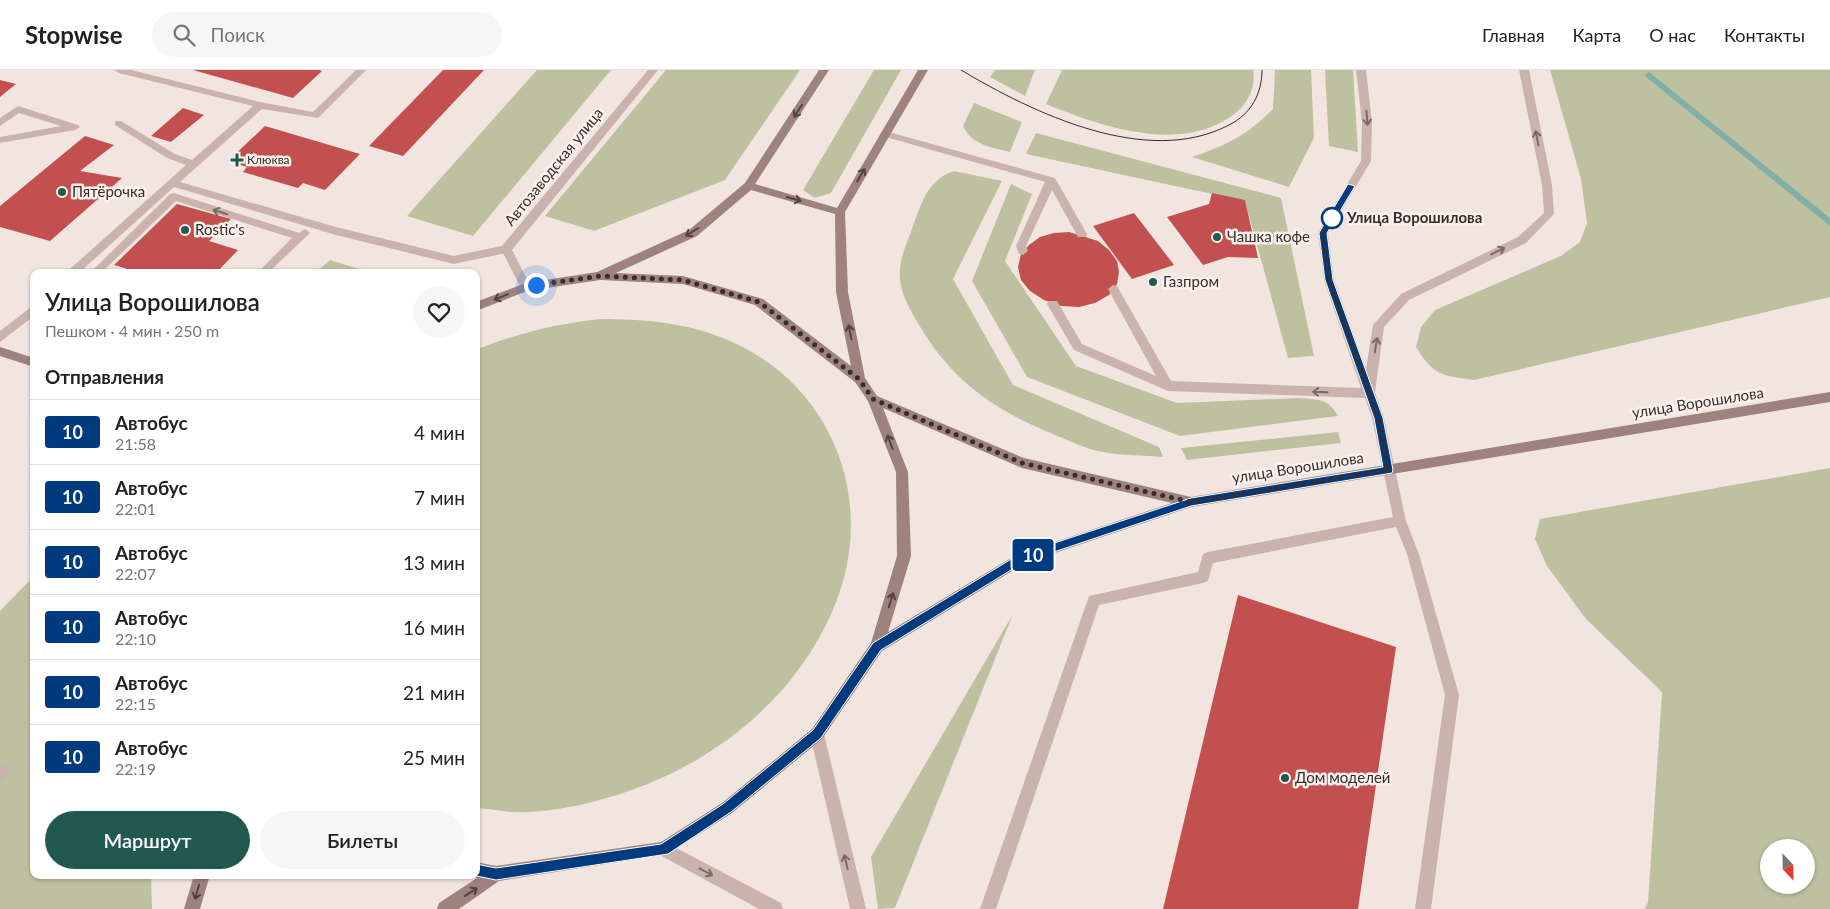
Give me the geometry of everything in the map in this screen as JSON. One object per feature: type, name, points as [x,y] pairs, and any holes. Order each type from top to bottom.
[{"type":"main road","points":[[859,379],[842,292],[840,212],[923,70]]},
{"type":"main road","points":[[600,276],[693,233],[749,186],[820,72]]},
{"type":"main road","points":[[749,186],[840,212]]},
{"type":"main road","points":[[480,305],[526,287],[600,276],[683,280],[759,302],[859,379],[873,399],[902,472],[904,556],[877,646],[817,734],[727,808],[663,849],[496,874],[480,871]]},
{"type":"main road","points":[[0,351],[30,362]]},
{"type":"main road","name":"улица Ворошилова","points":[[873,399],[1022,463],[1191,502],[1830,398]]},
{"type":"main road","points":[[877,646],[1021,559],[1191,502]]},
{"type":"main road","points":[[445,909],[496,874]]},
{"type":"main road","points":[[192,909],[201,879]]},
{"type":"street","points":[[120,70],[260,105],[315,116],[361,70]]},
{"type":"street","name":"Автозаводская улица","points":[[526,287],[506,249],[653,70]]},
{"type":"street","points":[[1361,70],[1367,124],[1366,161],[1323,233],[1329,280],[1378,418],[1400,520],[1413,554],[1452,695],[1423,909]]},
{"type":"street","points":[[1369,394],[1379,325],[1405,297],[1522,240],[1549,214],[1547,185],[1524,70]]},
{"type":"street","points":[[79,269],[172,182],[260,105]]},
{"type":"street","points":[[0,123],[18,109],[75,127],[0,140]]},
{"type":"street","points":[[118,123],[171,156],[194,164]]},
{"type":"street","points":[[884,134],[1050,180],[1082,234]]},
{"type":"street","points":[[1024,251],[1021,246],[1050,180]]},
{"type":"street","points":[[172,182],[314,225],[454,260],[506,249]]},
{"type":"street","points":[[99,269],[174,197],[300,238]]},
{"type":"street","points":[[266,269],[314,225]]},
{"type":"street","points":[[1113,289],[1168,386]]},
{"type":"street","points":[[1053,304],[1078,347],[1168,386],[1369,394]]},
{"type":"street","points":[[0,338],[30,312]]},
{"type":"street","points":[[988,909],[1094,600],[1203,576],[1208,558],[1400,520]]},
{"type":"street","points":[[817,734],[858,909]]},
{"type":"street","points":[[663,849],[775,909]]},
{"type":"green space","points":[[537,70],[611,70],[473,236],[407,216]]},
{"type":"green space","points":[[666,70],[800,70],[725,180],[594,231],[545,216]]},
{"type":"green space","points":[[874,70],[901,70],[831,193],[815,198],[803,190]]},
{"type":"green space","points":[[995,70],[1035,70],[1025,96],[990,77]]},
{"type":"green space","points":[[1062,70],[1253,70],[1254,76],[1251,92],[1238,111],[1217,125],[1194,132],[1169,135],[1117,128],[1046,104]]},
{"type":"green space","points":[[1275,70],[1311,70],[1314,138],[1289,187],[1192,157],[1235,139],[1254,126],[1273,109]]},
{"type":"green space","points":[[1325,70],[1353,70],[1358,152],[1329,146]]},
{"type":"green space","points":[[1550,70],[1830,70],[1830,297],[1474,380],[1446,375],[1433,369],[1416,347],[1421,327],[1435,310],[1561,256],[1580,242],[1587,223],[1581,179]]},
{"type":"green space","points":[[974,103],[1022,122],[1010,152],[982,144],[967,132],[963,126]]},
{"type":"green space","points":[[1036,133],[1281,198],[1314,356],[1288,358],[1245,201],[1026,154]]},
{"type":"green space","points":[[954,171],[1002,181],[953,279],[1013,385],[1159,447],[1163,457],[1096,451],[1032,425],[993,404],[976,392],[960,378],[932,345],[905,298],[900,280],[900,267],[905,247],[926,194],[937,180]]},
{"type":"green space","points":[[1011,184],[1032,194],[1005,261],[1076,366],[1177,403],[1299,398],[1327,403],[1338,416],[1180,436],[1027,377],[972,281]]},
{"type":"green space","points":[[330,260],[359,269],[320,269]]},
{"type":"green space","points":[[600,319],[662,322],[693,328],[723,338],[762,358],[794,384],[819,416],[837,451],[848,489],[851,530],[846,571],[832,612],[814,647],[791,679],[765,708],[736,734],[704,756],[669,774],[633,789],[586,804],[533,812],[480,808],[480,349],[537,330]]},
{"type":"green space","points":[[1338,432],[1341,443],[1187,460],[1181,448]]},
{"type":"green space","points":[[1830,468],[1830,909],[1645,909],[1648,902],[1662,692],[1586,619],[1547,566],[1535,539],[1540,519]]},
{"type":"green space","points":[[30,580],[30,879],[151,879],[152,909],[0,909],[0,611]]},
{"type":"green space","points":[[1013,614],[895,908],[878,909],[871,857]]},
{"type":"building","points":[[193,70],[319,70],[322,71],[293,98]]},
{"type":"building","points":[[443,70],[484,70],[403,156],[369,146]]},
{"type":"building","points":[[0,80],[16,84],[0,97]]},
{"type":"building","points":[[183,108],[204,115],[171,142],[151,136]]},
{"type":"building","points":[[265,126],[360,154],[325,190],[303,183],[298,188],[243,172],[247,167],[228,161]]},
{"type":"building","name":"Пятёрочка","points":[[85,136],[114,145],[80,171],[122,178],[50,241],[0,227],[0,206]]},
{"type":"building","name":"Чашка кофе","points":[[1212,193],[1245,200],[1258,258],[1228,257],[1203,265],[1167,217],[1209,204]]},
{"type":"building","name":"Rostic's","points":[[177,204],[231,219],[209,241],[238,250],[220,269],[128,269],[114,265]]},
{"type":"building","points":[[1134,213],[1174,265],[1132,279],[1093,226]]},
{"type":"building","points":[[1069,232],[1098,241],[1109,250],[1117,261],[1119,272],[1117,284],[1109,295],[1095,303],[1079,307],[1061,306],[1044,300],[1030,291],[1021,280],[1018,267],[1021,254],[1040,237],[1054,233]]},
{"type":"building","name":"Дом моделей","points":[[1238,595],[1396,647],[1358,909],[1163,909]]},
{"type":"waterway","points":[[1649,75],[1830,223]]},
{"type":"tram line","points":[[961,70],[1022,103],[1056,118],[1091,130],[1127,138],[1163,141],[1197,137],[1237,120],[1254,102],[1260,87],[1262,70]]},
{"type":"bus line","name":"10","points":[[480,871],[496,874],[663,849],[727,808],[817,734],[877,646],[1021,559],[1191,502],[1389,470],[1378,418],[1329,280],[1323,233],[1351,186]]},
{"type":"place","name":"Клюква","points":[[237,160]]},
{"type":"place","name":"Пятёрочка","points":[[62,192]]},
{"type":"place","name":"Улица Ворошилова","points":[[1332,218]]},
{"type":"place","name":"Rostic's","points":[[185,230]]},
{"type":"place","name":"Чашка кофе","points":[[1217,237]]},
{"type":"place","name":"Газпром","points":[[1153,282]]},
{"type":"place","name":"Дом моделей","points":[[1285,778]]},
{"type":"route","points":[[536,285],[600,276],[683,280],[759,302],[859,379],[873,399],[1022,463],[1191,502],[1389,470],[1378,418],[1329,280],[1323,233],[1332,218]]}]
